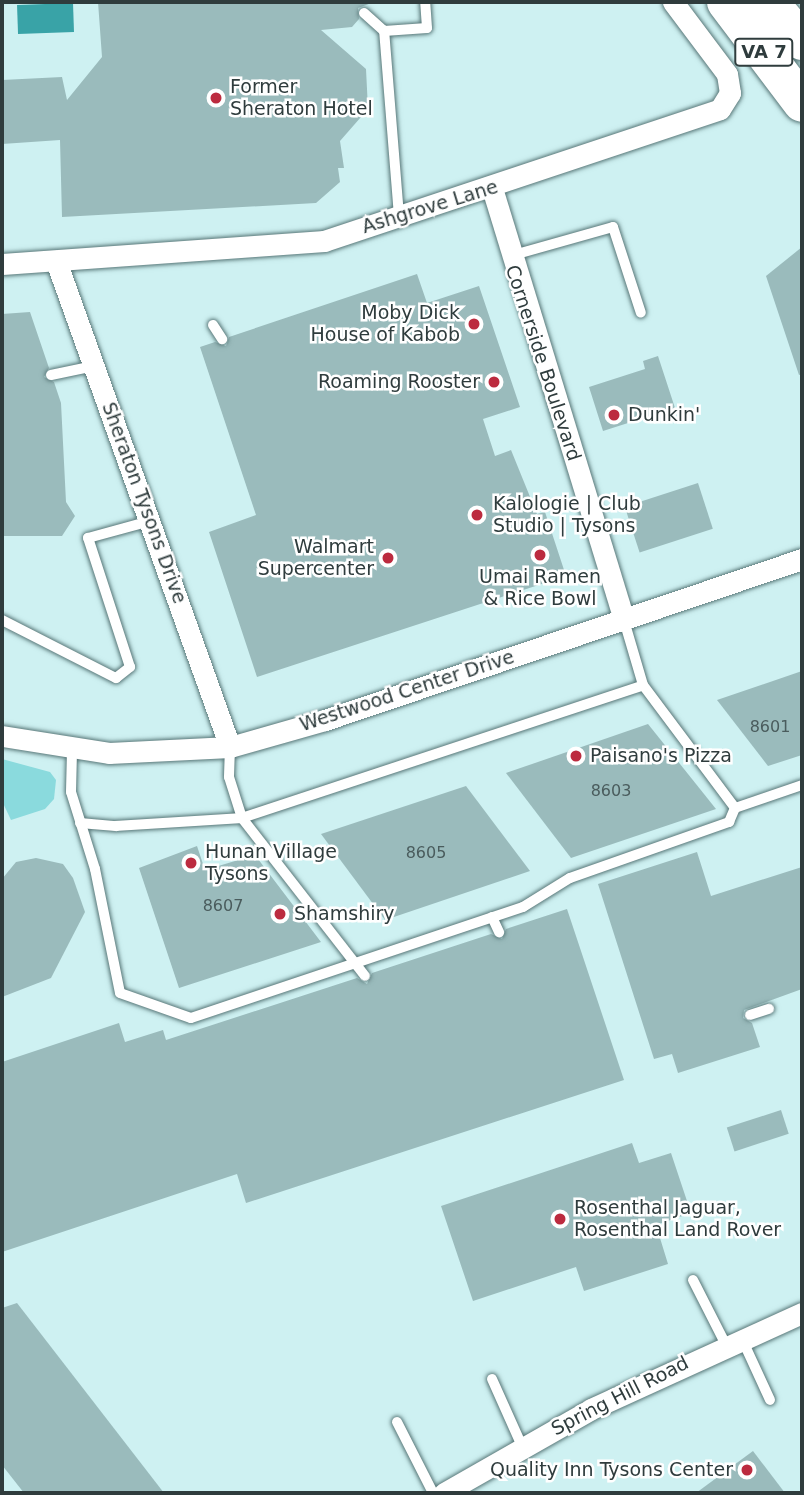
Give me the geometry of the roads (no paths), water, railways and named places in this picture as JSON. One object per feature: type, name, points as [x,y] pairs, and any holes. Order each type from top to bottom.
[{"type":"highway","name":"VA 7","points":[[726,2],[802,103]]},
{"type":"highway","points":[[769,2],[802,41]]},
{"type":"street","name":"Ashgrove Lane","points":[[2,264],[303,245],[492,188],[725,104],[730,93],[727,74],[673,2]]},
{"type":"street","name":"Cornerside Boulevard","points":[[492,188],[509,256],[623,617]]},
{"type":"street","name":"Sheraton Tysons Drive","points":[[56,261],[230,747]]},
{"type":"street","name":"Westwood Center Drive","points":[[2,736],[72,751],[178,752],[230,747],[337,716],[623,617],[802,559]]},
{"type":"street","name":"Spring Hill Road","points":[[444,1493],[522,1446],[734,1342],[802,1313]]},
{"type":"lane","points":[[384,31],[426,28],[425,2]]},
{"type":"lane","points":[[365,13],[384,31],[399,216]]},
{"type":"lane","points":[[509,256],[613,227],[641,313]]},
{"type":"lane","points":[[213,325],[222,339]]},
{"type":"lane","points":[[51,375],[94,366]]},
{"type":"lane","points":[[2,620],[116,678],[130,667],[88,538],[150,521]]},
{"type":"lane","points":[[623,617],[643,685],[735,808]]},
{"type":"lane","points":[[80,823],[116,826],[242,818],[643,685]]},
{"type":"lane","points":[[230,747],[229,777],[242,818],[358,963],[365,976]]},
{"type":"lane","points":[[72,751],[71,792],[120,993],[191,1018],[523,906],[570,878],[729,822],[735,808],[802,785]]},
{"type":"lane","points":[[492,917],[499,932]]},
{"type":"lane","points":[[750,1015],[769,1009]]},
{"type":"lane","points":[[693,1280],[770,1400]]},
{"type":"lane","points":[[492,1379],[522,1446]]},
{"type":"lane","points":[[397,1422],[433,1493]]},
{"type":"place","name":"Former Sheraton Hotel","points":[[216,98]]},
{"type":"place","name":"Moby Dick House of Kabob","points":[[474,324]]},
{"type":"place","name":"Roaming Rooster","points":[[494,382]]},
{"type":"place","name":"Dunkin'","points":[[614,415]]},
{"type":"place","name":"Kalologie | Club Studio | Tysons","points":[[477,515]]},
{"type":"place","name":"Umai Ramen & Rice Bowl","points":[[540,555]]},
{"type":"place","name":"Walmart Supercenter","points":[[388,558]]},
{"type":"place","name":"Paisano's Pizza","points":[[576,756]]},
{"type":"place","name":"Hunan Village Tysons","points":[[191,863]]},
{"type":"place","name":"Shamshiry","points":[[280,914]]},
{"type":"place","name":"Rosenthal Jaguar, Rosenthal Land Rover","points":[[560,1219]]},
{"type":"place","name":"Quality Inn Tysons Center","points":[[747,1470]]}]
